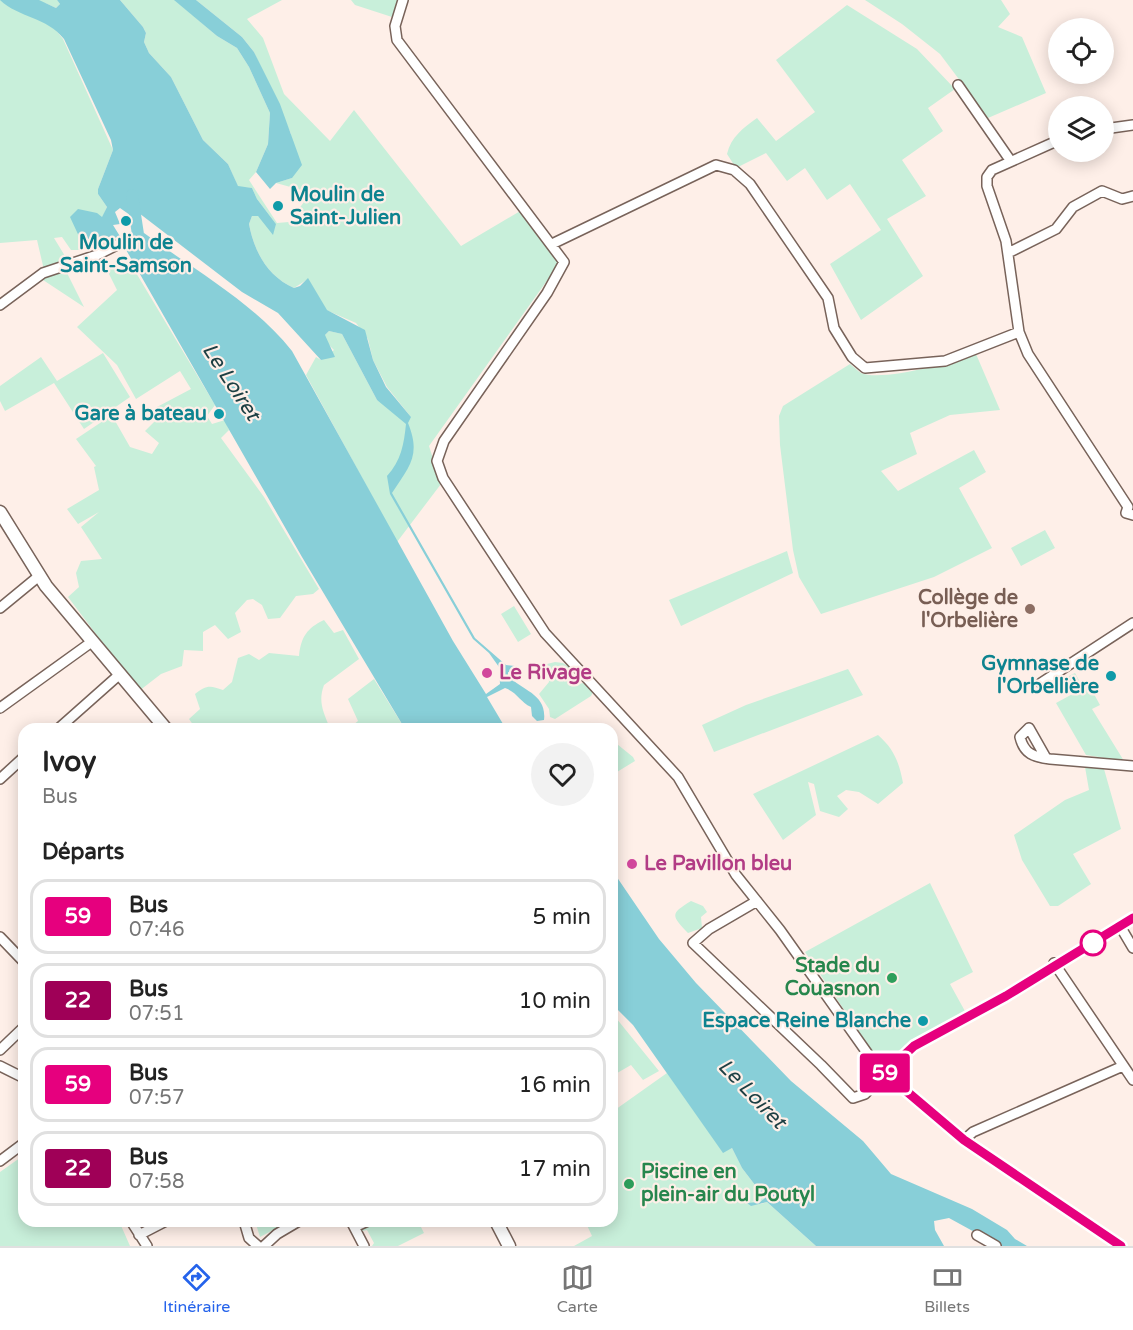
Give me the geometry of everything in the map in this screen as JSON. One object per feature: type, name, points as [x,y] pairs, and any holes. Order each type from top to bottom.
[{"type":"main road","points":[[0,512],[54,600],[91,642],[155,723]]},
{"type":"main road","points":[[118,676],[161,723]]},
{"type":"main road","points":[[499,1227],[508,1246]]},
{"type":"street","points":[[403,0],[395,26],[397,40],[562,258],[562,267],[444,441],[437,461],[443,478],[545,633],[678,777],[736,875],[875,1064],[964,1140],[1121,1246]]},
{"type":"street","points":[[958,85],[1010,160]]},
{"type":"street","points":[[1114,128],[1133,125]]},
{"type":"street","points":[[1048,144],[1010,160],[992,170],[987,177],[1008,253],[1018,332],[1042,378],[1132,511]]},
{"type":"street","points":[[552,244],[716,165],[734,170],[750,184],[828,298],[834,328],[852,357],[865,368],[945,361],[1018,332]]},
{"type":"street","points":[[1008,253],[1056,229],[1073,207],[1102,191],[1122,199],[1133,196]]},
{"type":"street","points":[[0,305],[44,273],[97,255],[127,240]]},
{"type":"street","points":[[0,608],[43,581]]},
{"type":"street","points":[[1041,683],[1133,623]]},
{"type":"street","points":[[0,708],[91,642]]},
{"type":"street","points":[[65,723],[118,676]]},
{"type":"street","points":[[1046,758],[1133,766]]},
{"type":"street","points":[[1,777],[18,763]]},
{"type":"street","points":[[757,901],[709,929],[693,943],[821,1065],[848,1095],[858,1098],[874,1086],[914,1046],[1133,918]]},
{"type":"street","points":[[1120,926],[1133,948]]},
{"type":"street","points":[[0,937],[18,956]]},
{"type":"street","points":[[1054,963],[1133,1080]]},
{"type":"street","points":[[0,1050],[18,1034]]},
{"type":"street","points":[[0,1066],[18,1073]]},
{"type":"street","points":[[964,1140],[973,1132],[1123,1066]]},
{"type":"street","points":[[0,1161],[18,1148]]},
{"type":"street","points":[[134,1227],[147,1246]]},
{"type":"street","points":[[139,1235],[154,1227]]},
{"type":"street","points":[[246,1227],[249,1238],[258,1246]]},
{"type":"street","points":[[264,1246],[289,1227]]},
{"type":"street","points":[[354,1227],[364,1246]]},
{"type":"street","points":[[977,1235],[996,1246]]},
{"type":"green space","points":[[0,0],[57,0],[60,4],[56,8],[45,3],[55,29],[63,39],[113,150],[98,189],[98,194],[107,207],[89,247],[104,237],[121,238],[101,250],[71,250],[62,237],[54,238],[68,261],[44,270],[37,240],[0,243]]},
{"type":"green space","points":[[120,0],[175,0],[217,36],[237,48],[249,67],[270,113],[268,144],[256,172],[249,180],[277,223],[289,222],[304,202],[305,191],[276,183],[292,178],[291,134],[254,52],[242,37],[196,0],[282,0],[247,19],[263,38],[284,94],[330,141],[354,110],[461,246],[522,210],[561,261],[429,446],[441,484],[397,542],[306,375],[316,357],[321,360],[334,350],[325,341],[324,336],[329,331],[342,334],[377,400],[411,417],[387,387],[373,360],[368,339],[356,323],[326,310],[308,279],[294,288],[276,277],[263,262],[254,244],[249,224],[252,216],[258,216],[276,224],[257,199],[252,188],[238,187],[228,164],[203,140],[171,77],[149,53],[144,42],[146,33],[143,27]]},
{"type":"green space","points":[[351,0],[398,0],[392,17],[355,5]]},
{"type":"green space","points":[[865,0],[1001,0],[1010,14],[998,27],[1022,37],[1046,93],[988,118],[940,54],[902,24]]},
{"type":"green space","points":[[847,5],[917,49],[955,89],[928,108],[943,131],[902,160],[926,196],[887,219],[923,276],[861,320],[830,264],[881,230],[850,184],[827,200],[805,168],[787,181],[766,153],[736,168],[727,154],[742,129],[757,118],[776,141],[815,112],[776,60]]},
{"type":"green space","points":[[126,256],[215,405],[207,416],[212,424],[225,420],[229,430],[221,438],[264,497],[319,589],[313,594],[296,596],[280,618],[268,619],[262,605],[253,599],[247,600],[235,613],[241,632],[228,639],[215,625],[203,632],[203,651],[184,650],[182,666],[161,674],[139,691],[68,597],[79,587],[76,573],[81,561],[102,559],[81,527],[99,512],[78,524],[67,509],[99,490],[94,467],[96,466],[76,439],[109,417],[114,419],[130,447],[152,454],[159,443],[145,431],[160,416],[157,407],[191,389],[180,371],[136,399],[117,365],[77,327],[117,290],[106,268]]},
{"type":"green space","points":[[64,267],[84,307],[40,278]]},
{"type":"green space","points":[[103,353],[130,397],[84,429],[54,383],[5,411],[0,401],[0,386],[41,357],[57,381]]},
{"type":"green space","points":[[976,354],[1000,410],[950,415],[910,433],[917,454],[881,471],[898,491],[974,450],[986,472],[959,488],[992,548],[934,577],[821,614],[799,577],[793,550],[780,445],[779,416],[783,406],[850,364],[861,373],[884,375],[935,366]]},
{"type":"green space","points":[[1045,530],[1055,548],[1021,566],[1011,548]]},
{"type":"green space","points":[[787,551],[793,573],[681,626],[669,600]]},
{"type":"green space","points":[[514,606],[531,634],[518,642],[501,614]]},
{"type":"green space","points":[[324,620],[334,633],[343,630],[359,659],[324,685],[321,696],[322,706],[328,723],[192,723],[189,719],[200,709],[195,694],[208,687],[223,690],[232,682],[238,658],[249,654],[259,660],[269,653],[299,656],[301,643],[313,626]]},
{"type":"green space","points":[[555,662],[569,667],[570,683],[574,685],[583,683],[593,692],[591,696],[555,719],[550,717],[549,709],[539,694],[549,682],[547,664]]},
{"type":"green space","points":[[848,669],[863,695],[714,752],[702,725],[746,705]]},
{"type":"green space","points":[[1075,673],[1082,686],[1064,695],[1057,682]]},
{"type":"green space","points":[[374,679],[401,723],[356,723],[358,721],[348,699]]},
{"type":"green space","points":[[1089,685],[1100,705],[1092,709],[1124,761],[1086,755],[1056,703]]},
{"type":"green space","points":[[878,735],[895,756],[903,783],[878,804],[859,792],[846,790],[837,796],[848,809],[839,817],[820,811],[814,784],[808,782],[816,815],[783,840],[753,794]]},
{"type":"green space","points":[[618,745],[633,757],[635,761],[618,771]]},
{"type":"green space","points":[[1085,767],[1104,769],[1121,829],[1073,854],[1091,884],[1058,906],[1050,906],[1022,860],[1014,835],[1065,800],[1089,790]]},
{"type":"green space","name":"Stade du Couasnon","points":[[930,883],[973,972],[950,984],[966,1013],[912,1042],[889,1062],[878,1060],[805,952]]},
{"type":"green space","points":[[691,901],[703,906],[707,912],[701,917],[702,928],[688,933],[675,915],[679,909]]},
{"type":"green space","points":[[618,1020],[659,1071],[643,1080],[631,1065],[618,1073]]},
{"type":"green space","points":[[667,1073],[723,1152],[732,1148],[742,1168],[765,1198],[760,1202],[751,1201],[761,1204],[767,1202],[816,1246],[574,1246],[592,1236],[588,1227],[618,1227],[618,1108]]},
{"type":"green space","points":[[18,1159],[18,1227],[122,1227],[130,1246],[0,1246],[0,1172]]},
{"type":"green space","points":[[257,1227],[279,1227],[260,1237]]},
{"type":"green space","points":[[362,1227],[421,1227],[424,1233],[398,1246],[372,1246],[374,1243],[367,1230],[362,1231]]},
{"type":"water","points":[[0,0],[39,0],[56,8],[60,4],[57,0],[120,0],[143,27],[146,33],[144,42],[149,53],[171,77],[203,140],[228,164],[238,186],[252,188],[257,199],[276,224],[273,235],[258,216],[252,216],[249,224],[254,244],[263,262],[276,277],[294,288],[300,286],[308,278],[327,310],[365,330],[373,360],[386,387],[411,417],[408,423],[414,444],[412,460],[392,493],[475,638],[506,665],[515,666],[516,674],[508,672],[508,676],[538,699],[544,711],[544,720],[537,721],[532,716],[531,707],[505,688],[487,697],[502,723],[401,723],[302,557],[125,248],[144,233],[241,302],[276,333],[292,351],[453,641],[486,694],[500,684],[499,667],[489,653],[473,639],[390,494],[387,476],[401,452],[406,424],[377,400],[342,334],[329,331],[325,335],[335,357],[321,360],[278,313],[242,292],[135,210],[130,215],[120,208],[115,212],[120,224],[113,225],[121,238],[104,237],[89,247],[83,245],[70,217],[78,209],[97,213],[102,217],[107,207],[98,194],[98,189],[113,150],[111,140],[64,39],[50,26]]},
{"type":"water","points":[[174,0],[196,0],[242,37],[254,52],[280,104],[302,165],[292,178],[276,183],[270,189],[256,172],[268,144],[270,113],[249,67],[237,48],[217,36]]},
{"type":"water","points":[[618,879],[659,939],[696,983],[791,1081],[863,1141],[891,1174],[972,1209],[1007,1230],[1015,1239],[1027,1246],[1000,1246],[949,1218],[934,1221],[935,1230],[944,1246],[816,1246],[767,1202],[751,1206],[747,1203],[760,1202],[765,1198],[742,1168],[732,1148],[723,1153],[633,1025],[618,1010]]},
{"type":"waterway","name":"Le Loiret","points":[[132,195],[139,241],[145,250]]},
{"type":"bus line","name":"59","points":[[1121,1246],[964,1140],[885,1073],[914,1046],[1006,996],[1133,918]]},
{"type":"place","name":"Moulin de Saint-Julien","points":[[278,206]]},
{"type":"place","name":"Moulin de Saint-Samson","points":[[126,221]]},
{"type":"place","name":"Gare à bateau","points":[[219,414]]},
{"type":"place","name":"Collège de l'Orbelière","points":[[1030,609]]},
{"type":"place","name":"Le Rivage","points":[[487,673]]},
{"type":"place","name":"Gymnase de l'Orbellière","points":[[1111,676]]},
{"type":"place","name":"Le Pavillon bleu","points":[[632,864]]},
{"type":"place","name":"Stade du Couasnon","points":[[892,978]]},
{"type":"place","name":"Espace Reine Blanche","points":[[923,1021]]},
{"type":"place","name":"Piscine en plein-air du Poutyl","points":[[629,1184]]}]
